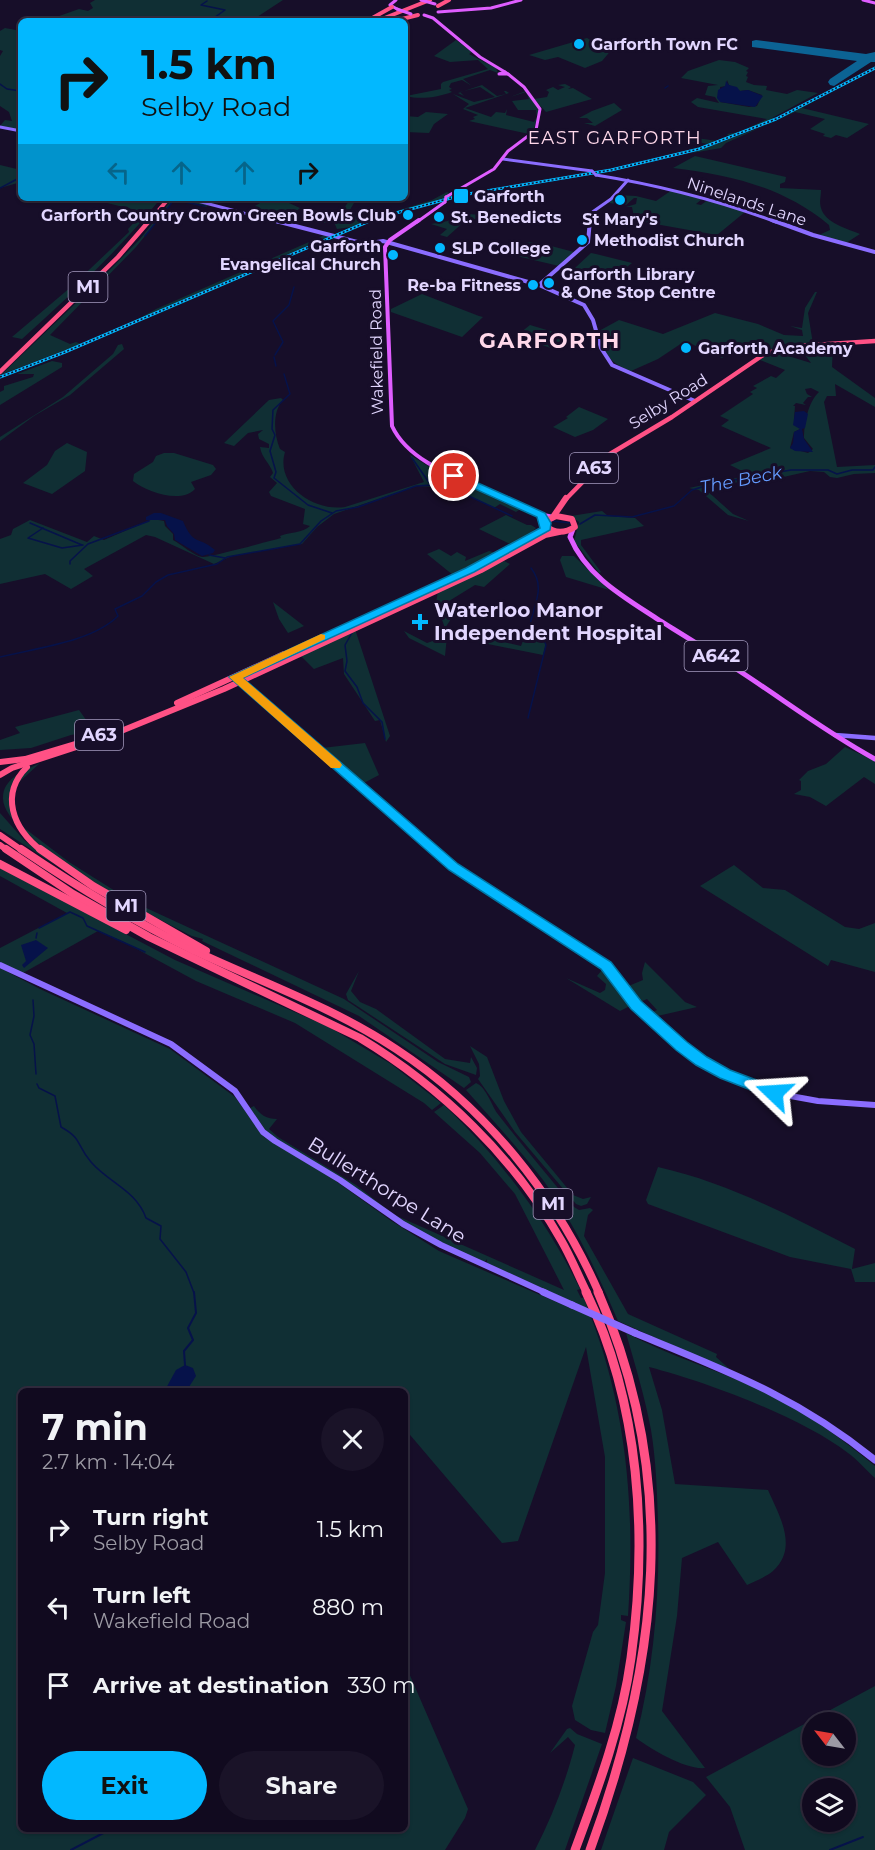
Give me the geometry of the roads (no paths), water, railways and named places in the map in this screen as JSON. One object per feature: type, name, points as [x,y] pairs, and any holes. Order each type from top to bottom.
[{"type":"highway","points":[[385,18],[430,0]]},
{"type":"highway","points":[[395,18],[437,7],[449,0]]},
{"type":"highway","points":[[373,18],[394,8]]},
{"type":"highway","points":[[406,18],[418,15]]},
{"type":"highway","name":"M1","points":[[0,369],[113,256],[161,201]]},
{"type":"highway","name":"M1","points":[[0,369],[118,257],[166,201]]},
{"type":"highway","name":"Selby Road","points":[[546,524],[560,505],[610,454],[766,353],[776,349],[805,345],[873,340]]},
{"type":"highway","name":"A63","points":[[560,505],[560,509],[566,516]]},
{"type":"highway","points":[[546,524],[560,532],[573,529],[574,521],[566,516],[552,517]]},
{"type":"highway","name":"A63","points":[[0,762],[25,759],[100,735],[238,679],[470,570],[539,535],[545,530],[546,524]]},
{"type":"highway","name":"A63","points":[[0,775],[12,768],[127,729],[481,570],[545,535],[560,532]]},
{"type":"highway","points":[[8,781],[22,769],[42,759]]},
{"type":"highway","name":"M1","points":[[5,815],[32,846],[53,863],[187,947]]},
{"type":"highway","name":"M1","points":[[5,815],[34,844],[99,890],[179,937],[378,1038],[423,1068],[462,1100],[499,1137],[554,1206],[595,1280],[619,1338],[632,1384],[648,1472],[652,1537],[649,1606],[638,1691],[616,1775],[590,1850]]},
{"type":"highway","name":"M1","points":[[0,835],[89,893],[187,947],[330,1012]]},
{"type":"highway","name":"M1","points":[[0,845],[69,892],[165,945]]},
{"type":"highway","name":"M1","points":[[0,864],[125,929],[165,945],[351,1033],[384,1053],[433,1089],[473,1125],[515,1172],[550,1220],[587,1287],[618,1375],[635,1466],[639,1551],[631,1658],[621,1707],[609,1754],[574,1850]]},
{"type":"main road","points":[[387,243],[445,199],[494,168],[508,151],[535,132],[541,113],[526,89],[513,77],[500,72],[433,18],[394,8],[390,5],[394,0]]},
{"type":"main road","points":[[420,0],[456,11],[491,8],[521,0]]},
{"type":"main road","points":[[862,0],[875,3]]},
{"type":"main road","points":[[424,15],[437,7]]},
{"type":"main road","points":[[433,18],[437,7]]},
{"type":"main road","name":"Wakefield Road","points":[[387,243],[385,249],[392,424],[401,445],[435,469],[478,485],[541,515],[552,517]]},
{"type":"main road","points":[[541,515],[546,524]]},
{"type":"main road","points":[[570,537],[573,529]]},
{"type":"main road","name":"A642","points":[[560,532],[570,537],[589,567],[616,592],[744,674],[830,734],[875,759]]},
{"type":"street","points":[[0,127],[18,130]]},
{"type":"street","points":[[502,159],[592,171],[596,175],[610,178]]},
{"type":"street","name":"Ninelands Lane","points":[[610,178],[719,201],[813,235],[875,252]]},
{"type":"street","points":[[539,285],[587,242],[591,229],[590,214],[611,199],[628,180]]},
{"type":"street","points":[[197,201],[366,245],[380,241],[539,285],[586,306],[593,320],[597,340],[612,365],[695,401]]},
{"type":"street","points":[[238,679],[454,867],[606,966],[636,1005],[702,1061],[733,1077],[774,1093],[818,1101],[875,1105]]},
{"type":"street","points":[[830,734],[875,738]]},
{"type":"street","name":"Bullerthorpe Lane","points":[[0,965],[171,1044],[234,1091],[243,1100],[263,1132],[322,1168],[379,1209],[431,1240],[467,1259],[747,1380],[800,1406],[841,1433],[875,1460]]},
{"type":"waterway","points":[[207,1],[201,5],[225,10],[214,18]]},
{"type":"waterway","points":[[0,84],[7,89],[18,91]]},
{"type":"waterway","points":[[0,188],[18,179]]},
{"type":"waterway","points":[[145,236],[173,201]]},
{"type":"waterway","points":[[179,201],[205,206]]},
{"type":"waterway","points":[[275,355],[283,342],[273,321],[289,305],[294,287]]},
{"type":"waterway","points":[[274,357],[276,366]]},
{"type":"waterway","points":[[284,374],[290,394],[273,410],[272,429],[275,435],[270,451],[276,472],[274,478],[308,505],[332,513]]},
{"type":"waterway","points":[[412,458],[430,484]]},
{"type":"waterway","name":"The Beck","points":[[580,524],[595,515],[632,517],[674,506],[692,490],[705,486],[718,487],[734,480],[791,470],[828,470],[837,474],[852,470],[873,470],[875,467]]},
{"type":"waterway","points":[[0,657],[63,643],[94,632],[118,616],[115,609],[142,596],[156,582],[168,575],[217,564],[227,557],[300,544],[321,521],[336,511],[358,507],[416,486],[432,485],[456,490],[512,516]]},
{"type":"waterway","points":[[70,564],[70,561],[88,544],[149,521]]},
{"type":"waterway","points":[[552,521],[571,523]]},
{"type":"waterway","points":[[30,523],[43,528]]},
{"type":"waterway","points":[[43,528],[82,545]]},
{"type":"waterway","points":[[43,528],[28,538],[62,548],[83,545]]},
{"type":"waterway","points":[[209,555],[225,558]]},
{"type":"waterway","points":[[528,718],[546,645],[542,636],[530,625],[538,589],[538,582],[531,568]]},
{"type":"waterway","points":[[353,631],[345,645],[347,661],[345,671],[357,687],[363,703],[382,722],[385,739]]},
{"type":"waterway","points":[[39,928],[70,912],[83,918],[87,926],[145,952]]},
{"type":"waterway","points":[[36,938],[37,933]]},
{"type":"waterway","points":[[33,1000],[34,1016],[30,1035],[34,1044],[36,1074]]},
{"type":"waterway","points":[[37,1084],[39,1088],[55,1096],[61,1127],[73,1135],[91,1162],[136,1200],[146,1218],[161,1226],[160,1239],[186,1272],[194,1293]]},
{"type":"waterway","points":[[185,1365],[184,1351],[193,1340],[188,1328],[196,1313],[194,1292]]},
{"type":"waterway","points":[[71,1850],[105,1832]]},
{"type":"waterway","points":[[830,1850],[863,1837]]},
{"type":"railway","points":[[0,377],[65,352],[374,219],[462,195],[611,170],[699,149],[776,119],[875,68]]},
{"type":"place","name":"Garforth Town FC","points":[[579,44]]},
{"type":"place","name":"Garforth","points":[[461,196]]},
{"type":"place","name":"St Mary's","points":[[620,200]]},
{"type":"place","name":"Garforth Country Crown Green Bowls Club","points":[[408,215]]},
{"type":"place","name":"St. Benedicts","points":[[439,217]]},
{"type":"place","name":"Methodist Church","points":[[582,240]]},
{"type":"place","name":"SLP College","points":[[440,248]]},
{"type":"place","name":"Garforth Evangelical Church","points":[[393,255]]},
{"type":"place","name":"Garforth Library & One Stop Centre","points":[[549,283]]},
{"type":"place","name":"Re-ba Fitness","points":[[533,285]]},
{"type":"place","name":"Garforth Academy","points":[[686,348]]},
{"type":"place","name":"Waterloo Manor Independent Hospital","points":[[420,622]]},
{"type":"district","name":"EAST GARFORTH","points":[[615,138]]},
{"type":"district","name":"GARFORTH","points":[[550,340]]}]
